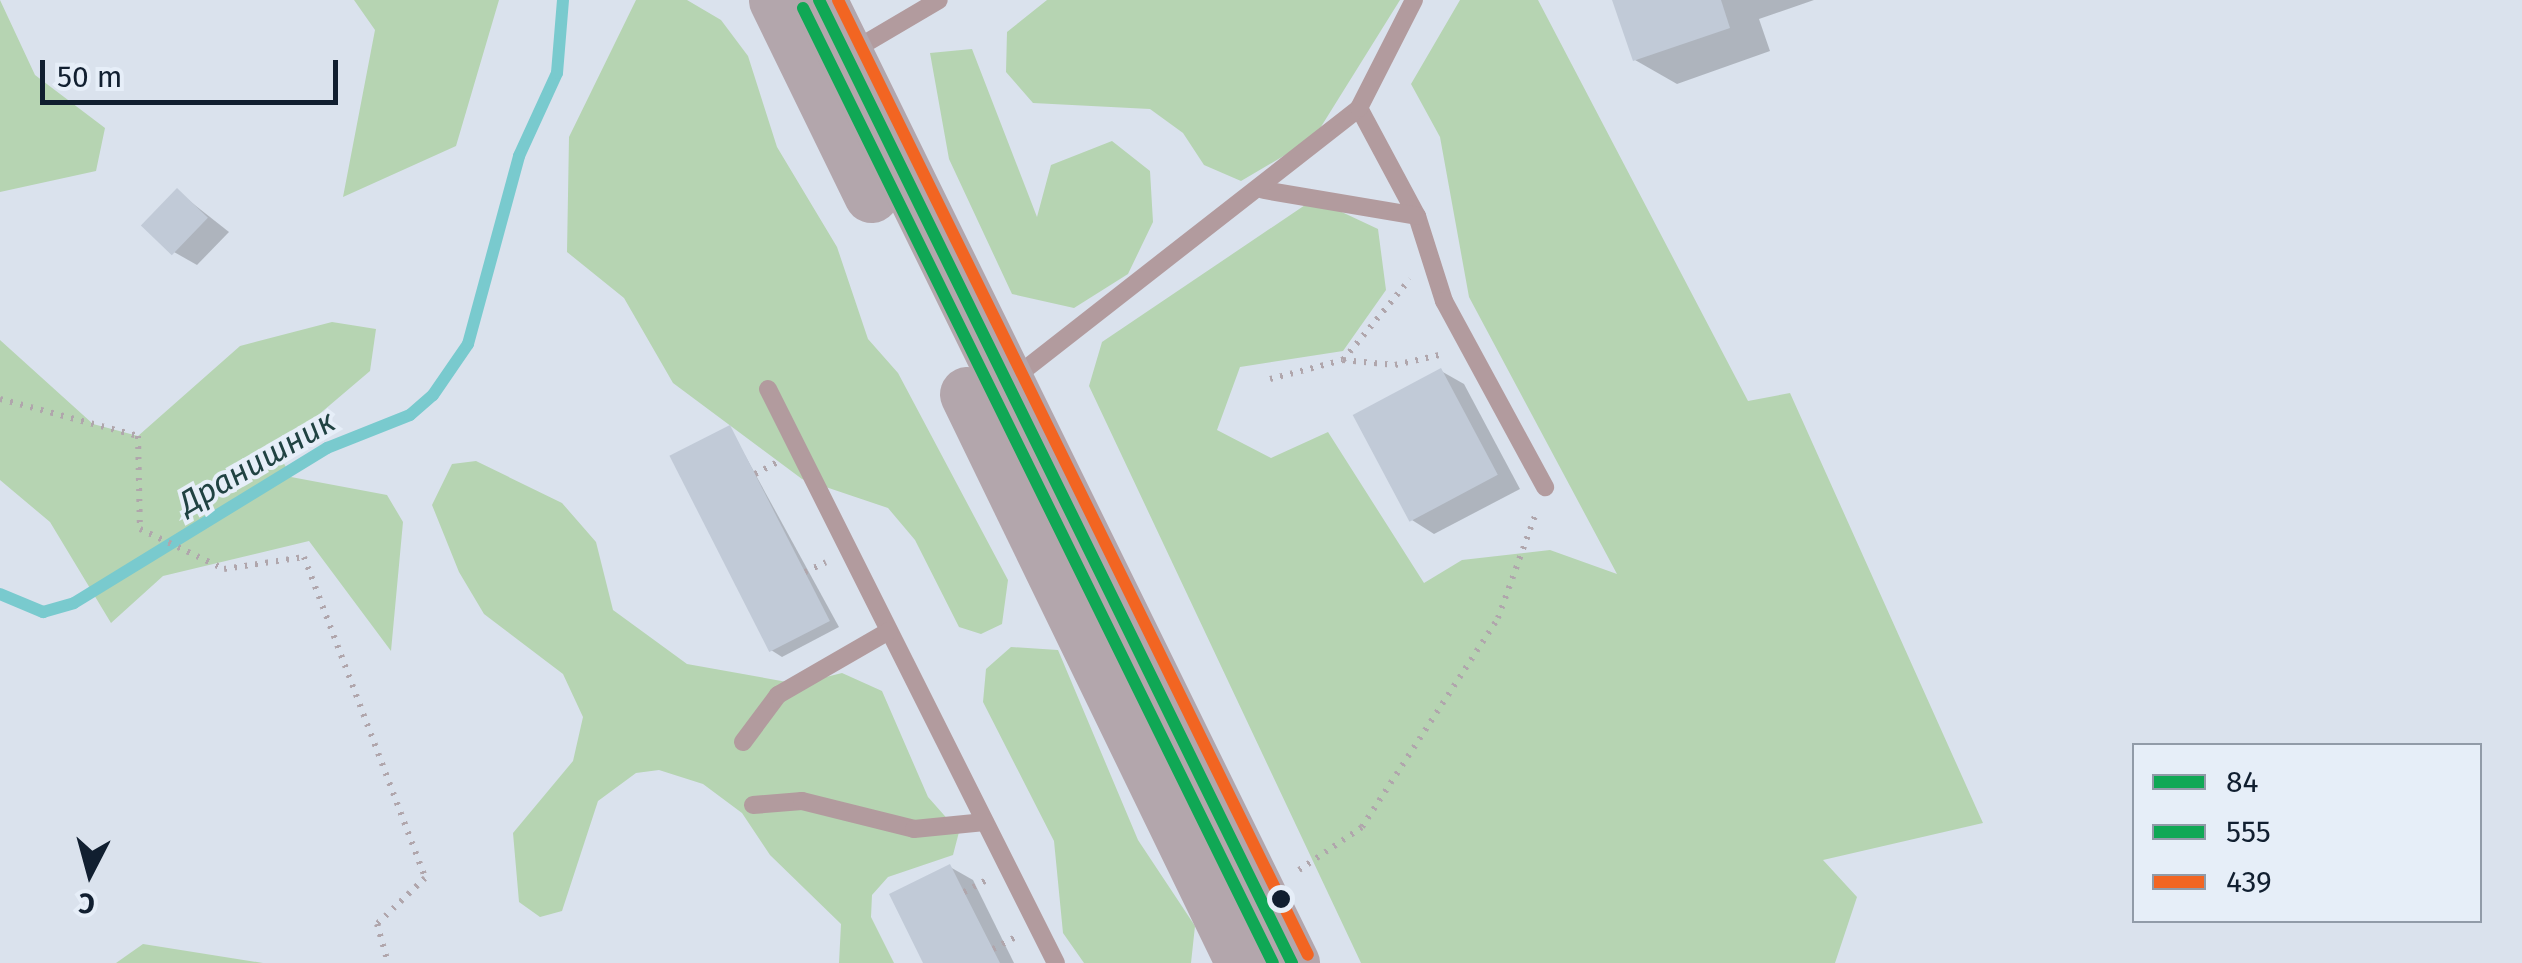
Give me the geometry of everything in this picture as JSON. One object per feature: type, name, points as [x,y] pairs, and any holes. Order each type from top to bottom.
[{"type":"main road","points":[[776,0],[1243,963]]},
{"type":"main road","points":[[819,0],[1004,384],[1292,963]]},
{"type":"lane","points":[[846,55],[939,0]]},
{"type":"lane","points":[[1004,384],[1264,190],[1359,108],[1414,0]]},
{"type":"lane","points":[[1359,108],[1417,216],[1469,348],[1545,487]]},
{"type":"lane","points":[[1264,190],[1417,216]]},
{"type":"lane","points":[[768,389],[1056,963]]},
{"type":"lane","points":[[744,742],[778,695],[889,631]]},
{"type":"lane","points":[[753,805],[802,801],[914,828],[985,822]]},
{"type":"path","points":[[1344,360],[1430,255]]},
{"type":"path","points":[[1270,379],[1344,360],[1395,366],[1469,348]]},
{"type":"path","points":[[0,399],[138,436],[140,529],[224,570],[304,556],[425,878],[377,924],[388,963]]},
{"type":"path","points":[[1298,870],[1362,827],[1498,618],[1545,487]]},
{"type":"green space","points":[[0,0],[35,75],[105,128],[96,171],[0,192]]},
{"type":"green space","points":[[354,0],[499,0],[456,146],[343,197],[375,30]]},
{"type":"green space","points":[[636,0],[687,0],[721,20],[748,56],[777,147],[837,247],[868,339],[898,373],[1008,580],[1002,624],[981,634],[959,627],[915,540],[888,508],[802,479],[673,383],[624,298],[567,252],[569,137]]},
{"type":"green space","points":[[1047,0],[1400,0],[1314,138],[1241,181],[1204,165],[1183,133],[1150,109],[1033,103],[1006,72],[1007,32]]},
{"type":"green space","points":[[1460,0],[1538,0],[1748,401],[1790,393],[1983,823],[1823,860],[1857,897],[1835,963],[1361,963],[1089,386],[1102,342],[1314,199],[1378,229],[1386,290],[1343,351],[1240,367],[1217,430],[1271,458],[1328,432],[1424,583],[1462,560],[1550,550],[1617,574],[1469,297],[1440,137],[1411,84]]},
{"type":"green space","points":[[972,49],[1037,217],[1051,165],[1112,141],[1150,171],[1153,222],[1128,274],[1074,308],[1012,294],[949,159],[930,53]]},
{"type":"green space","points":[[332,322],[376,329],[370,371],[277,450],[291,477],[387,495],[403,522],[391,651],[309,541],[163,576],[111,623],[50,522],[0,480],[0,340],[93,424],[138,436],[240,346]]},
{"type":"green space","points":[[476,461],[562,503],[596,542],[613,610],[687,664],[798,684],[842,673],[882,691],[928,797],[959,832],[953,855],[888,877],[872,895],[871,917],[894,963],[839,963],[841,924],[770,855],[742,813],[703,784],[659,770],[636,773],[598,801],[562,911],[540,917],[519,902],[513,833],[573,761],[583,717],[563,674],[484,614],[459,572],[432,505],[452,464]]},
{"type":"green space","points":[[1011,647],[1058,650],[1138,840],[1195,926],[1191,963],[1084,963],[1063,933],[1054,841],[983,702],[986,669]]},
{"type":"green space","points":[[143,944],[263,963],[116,963]]},
{"type":"building","points":[[1612,0],[1721,0],[1730,28],[1633,61]]},
{"type":"building","points":[[177,188],[208,218],[172,255],[141,225]]},
{"type":"building","points":[[1441,368],[1498,475],[1410,522],[1353,415]]},
{"type":"building","points":[[730,425],[830,621],[769,652],[669,456]]},
{"type":"building","points":[[950,864],[1000,963],[923,963],[889,894]]},
{"type":"waterway","name":"Дранишник","points":[[0,594],[43,612],[74,603],[327,448],[410,415],[433,395],[468,344],[519,156],[557,73],[563,0]]},
{"type":"transit line","name":"84","points":[[819,0],[1292,963]]},
{"type":"transit line","name":"439","points":[[838,0],[1308,955]]},
{"type":"transit line","name":"555","points":[[803,8],[1273,963]]}]
